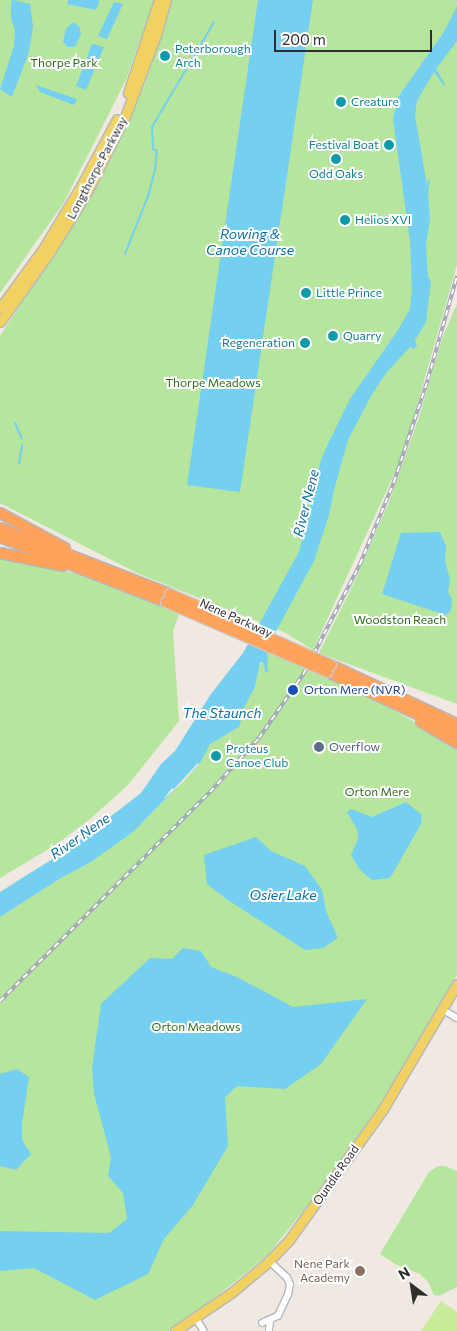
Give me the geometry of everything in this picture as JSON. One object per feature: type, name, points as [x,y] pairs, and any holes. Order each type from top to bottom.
[{"type":"highway","points":[[0,513],[94,569]]},
{"type":"highway","name":"Nene Parkway","points":[[0,528],[330,668],[395,699],[457,732]]},
{"type":"highway","name":"Nene Parkway","points":[[0,537],[94,569]]},
{"type":"highway","points":[[0,554],[94,569]]},
{"type":"highway","points":[[395,699],[457,718]]},
{"type":"highway","points":[[395,699],[457,743]]},
{"type":"highway","name":"Nene Parkway","points":[[395,699],[457,724]]},
{"type":"main road","name":"Longthorpe Parkway","points":[[0,308],[43,249],[81,186],[121,112],[159,0]]},
{"type":"main road","name":"Longthorpe Parkway","points":[[0,322],[49,253],[87,192],[126,114],[156,36],[166,0]]},
{"type":"main road","name":"Oundle Road","points":[[175,1331],[196,1318],[270,1261],[312,1210],[362,1139],[457,984]]},
{"type":"street","points":[[442,1009],[457,1018]]},
{"type":"street","points":[[262,1324],[270,1322],[278,1316],[288,1295],[290,1285],[287,1278],[270,1261]]},
{"type":"street","points":[[196,1318],[204,1331]]},
{"type":"street","points":[[269,1330],[270,1322]]},
{"type":"green space","name":"Thorpe Park","points":[[0,0],[154,0],[126,80],[63,204],[0,293]]},
{"type":"green space","name":"Thorpe Meadows","points":[[171,0],[457,0],[457,265],[403,455],[313,650],[284,632],[139,574],[0,503],[0,336],[91,196],[144,86],[162,36]]},
{"type":"green space","name":"Woodston Reach","points":[[457,304],[457,704],[319,653],[354,583],[389,502],[418,420],[443,336]]},
{"type":"green space","points":[[0,558],[88,576],[179,614],[173,631],[179,721],[128,785],[90,819],[57,844],[0,878]]},
{"type":"green space","name":"Orton Meadows","points":[[267,651],[346,683],[457,746],[457,975],[378,1108],[316,1195],[267,1256],[182,1324],[169,1331],[0,1331],[0,917],[61,878],[91,862],[143,822],[199,765],[209,744],[240,720],[242,708],[255,687],[258,667],[262,661],[265,664],[265,672]]},
{"type":"green space","points":[[438,1166],[445,1166],[457,1171],[457,1287],[439,1296],[434,1295],[428,1282],[420,1274],[395,1264],[380,1254],[429,1172]]},
{"type":"green space","points":[[441,1301],[457,1312],[457,1331],[421,1331]]},
{"type":"water","points":[[68,0],[100,1],[96,10],[67,4]]},
{"type":"water","name":"Rowing & Canoe Course","points":[[258,0],[313,0],[240,492],[187,485]]},
{"type":"water","points":[[11,1],[30,4],[33,26],[29,52],[12,97],[0,89],[14,46],[15,31],[11,18]]},
{"type":"water","points":[[114,2],[123,4],[107,39],[98,36]]},
{"type":"water","name":"The Staunch","points":[[457,6],[457,41],[436,69],[445,84],[444,86],[434,72],[417,101],[415,115],[427,186],[428,180],[430,180],[428,193],[430,218],[426,246],[428,277],[431,281],[426,322],[415,340],[417,347],[414,349],[410,347],[386,373],[371,396],[348,440],[329,515],[314,561],[267,648],[268,672],[265,672],[264,663],[260,662],[255,687],[239,717],[241,721],[239,727],[210,744],[199,765],[133,832],[91,862],[61,878],[0,917],[0,892],[70,848],[141,793],[161,764],[175,751],[211,694],[243,653],[299,552],[321,460],[327,446],[350,399],[398,330],[410,309],[412,289],[410,241],[393,119],[398,97],[444,32]]},
{"type":"water","points":[[73,22],[79,26],[81,34],[75,47],[67,47],[63,41],[66,29]]},
{"type":"water","points":[[92,44],[104,47],[86,90],[76,86]]},
{"type":"water","points":[[36,85],[77,99],[74,105],[40,92]]},
{"type":"water","points":[[440,532],[446,546],[445,561],[450,579],[448,592],[452,599],[451,610],[446,615],[382,594],[401,533]]},
{"type":"water","name":"Orton Mere","points":[[406,802],[422,815],[421,824],[390,878],[372,880],[360,870],[351,855],[358,839],[357,829],[347,812],[351,809],[372,817]]},
{"type":"water","name":"Osier Lake","points":[[256,837],[271,851],[305,866],[322,890],[326,911],[338,938],[323,948],[305,950],[225,898],[207,884],[204,855]]},
{"type":"water","points":[[183,948],[201,951],[211,967],[237,977],[293,1007],[367,999],[321,1064],[285,1089],[237,1086],[225,1097],[228,1146],[193,1205],[164,1239],[148,1274],[95,1300],[34,1268],[0,1271],[0,1231],[109,1233],[127,1219],[123,1193],[108,1176],[111,1157],[94,1094],[92,1068],[101,1004],[150,958],[172,959]]},
{"type":"water","points":[[17,1069],[29,1077],[22,1124],[22,1140],[31,1154],[16,1170],[0,1166],[0,1074]]},
{"type":"pier","points":[[198,763],[183,782],[163,800],[172,788],[174,789]]},
{"type":"waterway","points":[[125,254],[148,196],[155,169],[157,151],[153,149],[152,127],[214,22]]},
{"type":"waterway","points":[[15,423],[22,439]]},
{"type":"waterway","points":[[19,464],[22,445]]},
{"type":"railway","points":[[0,1001],[210,792],[259,738],[304,673],[360,564],[394,482],[428,379],[457,276]]},
{"type":"place","name":"Peterborough Arch","points":[[165,56]]},
{"type":"place","name":"Creature","points":[[341,102]]},
{"type":"place","name":"Festival Boat","points":[[389,145]]},
{"type":"place","name":"Odd Oaks","points":[[336,159]]},
{"type":"place","name":"Helios XVI","points":[[345,220]]},
{"type":"place","name":"Little Prince","points":[[306,293]]},
{"type":"place","name":"Quarry","points":[[333,336]]},
{"type":"place","name":"Regeneration","points":[[305,343]]},
{"type":"place","name":"Orton Mere (NVR)","points":[[293,690]]},
{"type":"place","name":"Overflow","points":[[319,747]]},
{"type":"place","name":"Proteus Canoe Club","points":[[216,756]]},
{"type":"place","name":"Nene Park Academy","points":[[360,1271]]},
{"type":"water label","name":"River Nene","points":[[306,503]]},
{"type":"water label","name":"River Nene","points":[[80,836]]}]
